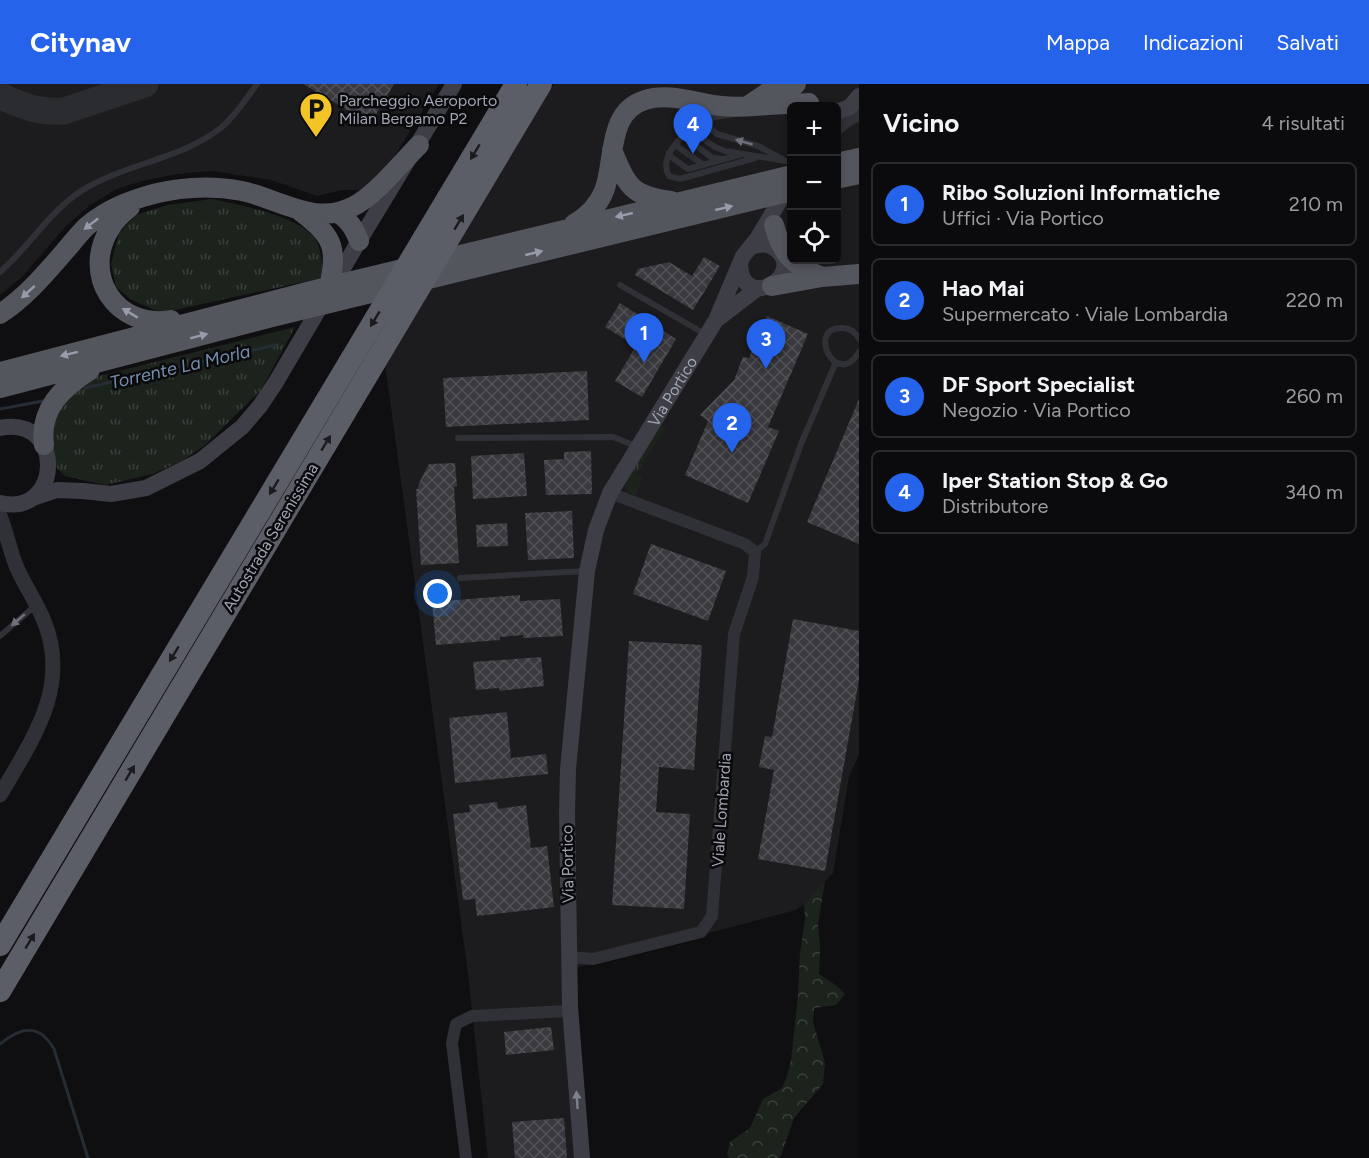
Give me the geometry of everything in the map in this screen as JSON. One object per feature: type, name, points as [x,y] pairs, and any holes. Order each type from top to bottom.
[{"type":"highway","name":"Autostrada Serenissima","points":[[0,945],[516,84]]},
{"type":"highway","name":"Autostrada Serenissima","points":[[0,991],[541,84]]},
{"type":"highway","points":[[745,107],[771,91],[774,84]]},
{"type":"highway","points":[[768,105],[798,84]]},
{"type":"highway","points":[[567,229],[585,218],[599,201],[608,179],[612,150],[620,122],[625,113],[643,100],[662,97],[722,106],[787,105]]},
{"type":"highway","points":[[0,314],[38,282],[86,227],[112,209],[166,190],[217,187],[255,195],[300,211],[318,214],[338,213],[355,206],[368,196],[419,145]]},
{"type":"highway","points":[[612,150],[620,168],[635,191],[648,198],[681,202]]},
{"type":"highway","points":[[841,162],[859,158]]},
{"type":"highway","points":[[142,197],[111,227],[103,245],[100,262],[102,282],[110,299],[135,318],[160,322],[206,313],[275,308],[460,263],[567,229],[769,181],[787,168]]},
{"type":"highway","points":[[841,178],[859,174]]},
{"type":"highway","points":[[0,388],[102,362],[319,292],[787,194]]},
{"type":"highway","points":[[300,211],[324,231],[331,243],[334,264],[319,292]]},
{"type":"highway","points":[[338,213],[348,219],[358,241]]},
{"type":"highway","points":[[774,225],[778,240],[788,256],[798,265],[822,277]]},
{"type":"highway","points":[[778,254],[799,273],[822,277]]},
{"type":"highway","points":[[765,287],[822,277],[859,274]]},
{"type":"highway","points":[[0,372],[227,313]]},
{"type":"highway","points":[[44,445],[44,423],[51,403],[72,382],[102,362]]},
{"type":"main road","points":[[0,504],[26,501],[57,490],[83,490],[111,494],[146,488],[201,461],[242,427],[260,406],[319,292],[358,241],[419,145],[454,84]]},
{"type":"main road","points":[[798,84],[809,102]]},
{"type":"main road","points":[[841,112],[859,103]]},
{"type":"main road","name":"Via Portico","points":[[582,1158],[570,1007],[568,769],[587,571],[596,530],[610,493],[716,320],[743,256],[787,189]]},
{"type":"main road","name":"Via Portico","points":[[716,320],[782,276],[772,233],[787,202]]},
{"type":"main road","points":[[751,247],[761,244],[778,254]]},
{"type":"main road","points":[[740,264],[744,278],[749,284],[765,287]]},
{"type":"main road","points":[[0,428],[17,427],[34,434],[44,445],[49,464],[64,482],[83,490]]},
{"type":"main road","points":[[26,501],[45,483],[49,464]]},
{"type":"street","points":[[841,127],[849,120],[859,103]]},
{"type":"street","points":[[610,493],[745,544],[755,552]]},
{"type":"street","points":[[8,540],[10,525],[26,501]]},
{"type":"street","points":[[0,516],[17,567],[37,604],[51,641],[53,653],[52,677],[46,712],[32,742],[0,795]]},
{"type":"street","name":"Viale Lombardia","points":[[569,957],[593,959],[701,932],[712,916],[734,634],[753,577],[755,552]]},
{"type":"street","points":[[466,1158],[452,1043],[456,1023],[472,1016],[568,1011],[570,1007]]},
{"type":"lane","points":[[0,272],[19,256],[60,207],[80,192],[99,180],[121,171],[186,149],[223,126],[240,108],[257,84]]},
{"type":"lane","points":[[745,107],[734,115],[697,120],[669,153],[665,167],[669,176],[680,179],[759,157]]},
{"type":"lane","points":[[711,118],[709,127],[717,134],[758,146],[787,164]]},
{"type":"lane","points":[[697,120],[693,129],[694,133],[715,147],[787,165]]},
{"type":"lane","points":[[684,134],[711,157],[726,159]]},
{"type":"lane","points":[[677,143],[678,147],[704,165]]},
{"type":"lane","points":[[669,153],[688,169],[740,155]]},
{"type":"lane","points":[[620,285],[706,335]]},
{"type":"lane","points":[[859,339],[852,331],[841,328],[831,332],[827,337],[825,349],[831,359],[847,363],[853,360],[859,352]]},
{"type":"lane","name":"Viale Lombardia","points":[[755,552],[765,543],[801,444],[836,362]]},
{"type":"lane","points":[[458,438],[612,437],[638,447]]},
{"type":"lane","points":[[460,578],[587,571]]},
{"type":"lane","points":[[0,636],[37,604]]},
{"type":"lane","points":[[0,784],[16,768]]},
{"type":"shaded area","points":[[0,84],[439,84],[386,170],[373,183],[361,190],[342,190],[317,196],[271,180],[212,171],[177,174],[142,181],[117,189],[90,205],[66,226],[22,277],[0,295]]},
{"type":"shaded area","points":[[554,84],[859,84],[859,754],[849,777],[833,873],[796,910],[563,971],[576,1158],[488,1158],[468,974],[385,363]]},
{"type":"green space","points":[[212,199],[266,212],[305,229],[314,237],[318,246],[322,262],[322,278],[161,313],[130,299],[116,287],[111,264],[119,233],[136,215],[168,205]]},
{"type":"green space","points":[[295,327],[261,390],[204,446],[183,460],[153,474],[105,485],[65,476],[57,468],[48,424],[54,407],[95,377]]},
{"type":"green space","points":[[667,425],[637,473],[642,477],[636,496],[627,492],[625,482],[656,430]]},
{"type":"green space","points":[[825,881],[818,924],[819,974],[845,994],[836,1005],[814,1008],[813,1022],[825,1063],[823,1084],[794,1118],[780,1158],[729,1158],[727,1155],[730,1142],[750,1128],[763,1099],[782,1088],[787,1076],[798,996],[800,953],[805,919],[804,904]]},
{"type":"building","name":"Parcheggio Aeroporto Milan Bergamo P2","points":[[303,84],[394,84],[373,119],[367,116],[364,120]]},
{"type":"building","points":[[704,257],[720,266],[693,310],[635,275],[638,269],[669,262],[692,276]]},
{"type":"building","points":[[620,303],[676,339],[642,397],[615,381],[636,346],[605,327]]},
{"type":"building","points":[[767,316],[808,334],[768,427],[779,431],[748,503],[685,475],[708,421],[700,415],[734,380],[743,357],[749,358]]},
{"type":"building","points":[[587,371],[589,420],[446,427],[443,378]]},
{"type":"building","points":[[859,399],[859,544],[807,522]]},
{"type":"building","points":[[591,451],[592,494],[546,495],[544,460],[564,459],[564,452]]},
{"type":"building","points":[[524,453],[527,496],[473,499],[471,456]]},
{"type":"building","points":[[455,463],[457,486],[454,487],[459,563],[421,565],[416,489],[429,464]]},
{"type":"building","points":[[572,511],[574,558],[528,560],[525,513]]},
{"type":"building","points":[[507,523],[508,546],[477,547],[476,525]]},
{"type":"building","points":[[651,544],[726,571],[708,621],[633,594]]},
{"type":"building","points":[[520,595],[520,601],[560,599],[563,636],[523,638],[523,635],[500,637],[500,640],[436,645],[432,602]]},
{"type":"building","points":[[793,619],[859,631],[859,680],[825,871],[758,859],[774,770],[759,767],[765,736],[772,737]]},
{"type":"building","points":[[629,641],[702,645],[694,770],[659,767],[656,812],[690,814],[684,909],[612,905]]},
{"type":"building","points":[[541,657],[544,686],[500,691],[499,688],[476,690],[473,662]]},
{"type":"building","points":[[507,712],[511,758],[546,754],[548,774],[455,783],[449,718]]},
{"type":"building","points":[[497,802],[498,809],[526,805],[531,848],[547,846],[554,907],[477,916],[475,899],[463,900],[453,814],[470,812],[469,805]]},
{"type":"building","points":[[551,1027],[554,1050],[506,1055],[504,1032]]},
{"type":"building","points":[[564,1118],[567,1158],[515,1158],[512,1122]]},
{"type":"waterway","name":"Torrente La Morla","points":[[85,388],[276,345]]},
{"type":"waterway","name":"Torrente La Morla","points":[[0,409],[43,401]]},
{"type":"waterway","points":[[0,1044],[15,1034],[29,1030],[42,1035],[48,1041],[54,1049],[88,1158]]},
{"type":"taxiway","points":[[0,96],[38,110],[64,111],[145,84]]},
{"type":"place","name":"Parcheggio Aeroporto Milan Bergamo P2","points":[[316,138]]},
{"type":"place","name":"Iper Station Stop & Go","points":[[693,154]]},
{"type":"place","name":"Ribo Soluzioni Informatiche","points":[[644,363]]},
{"type":"place","name":"DF Sport Specialist","points":[[766,369]]},
{"type":"place","name":"Hao Mai","points":[[732,453]]}]
